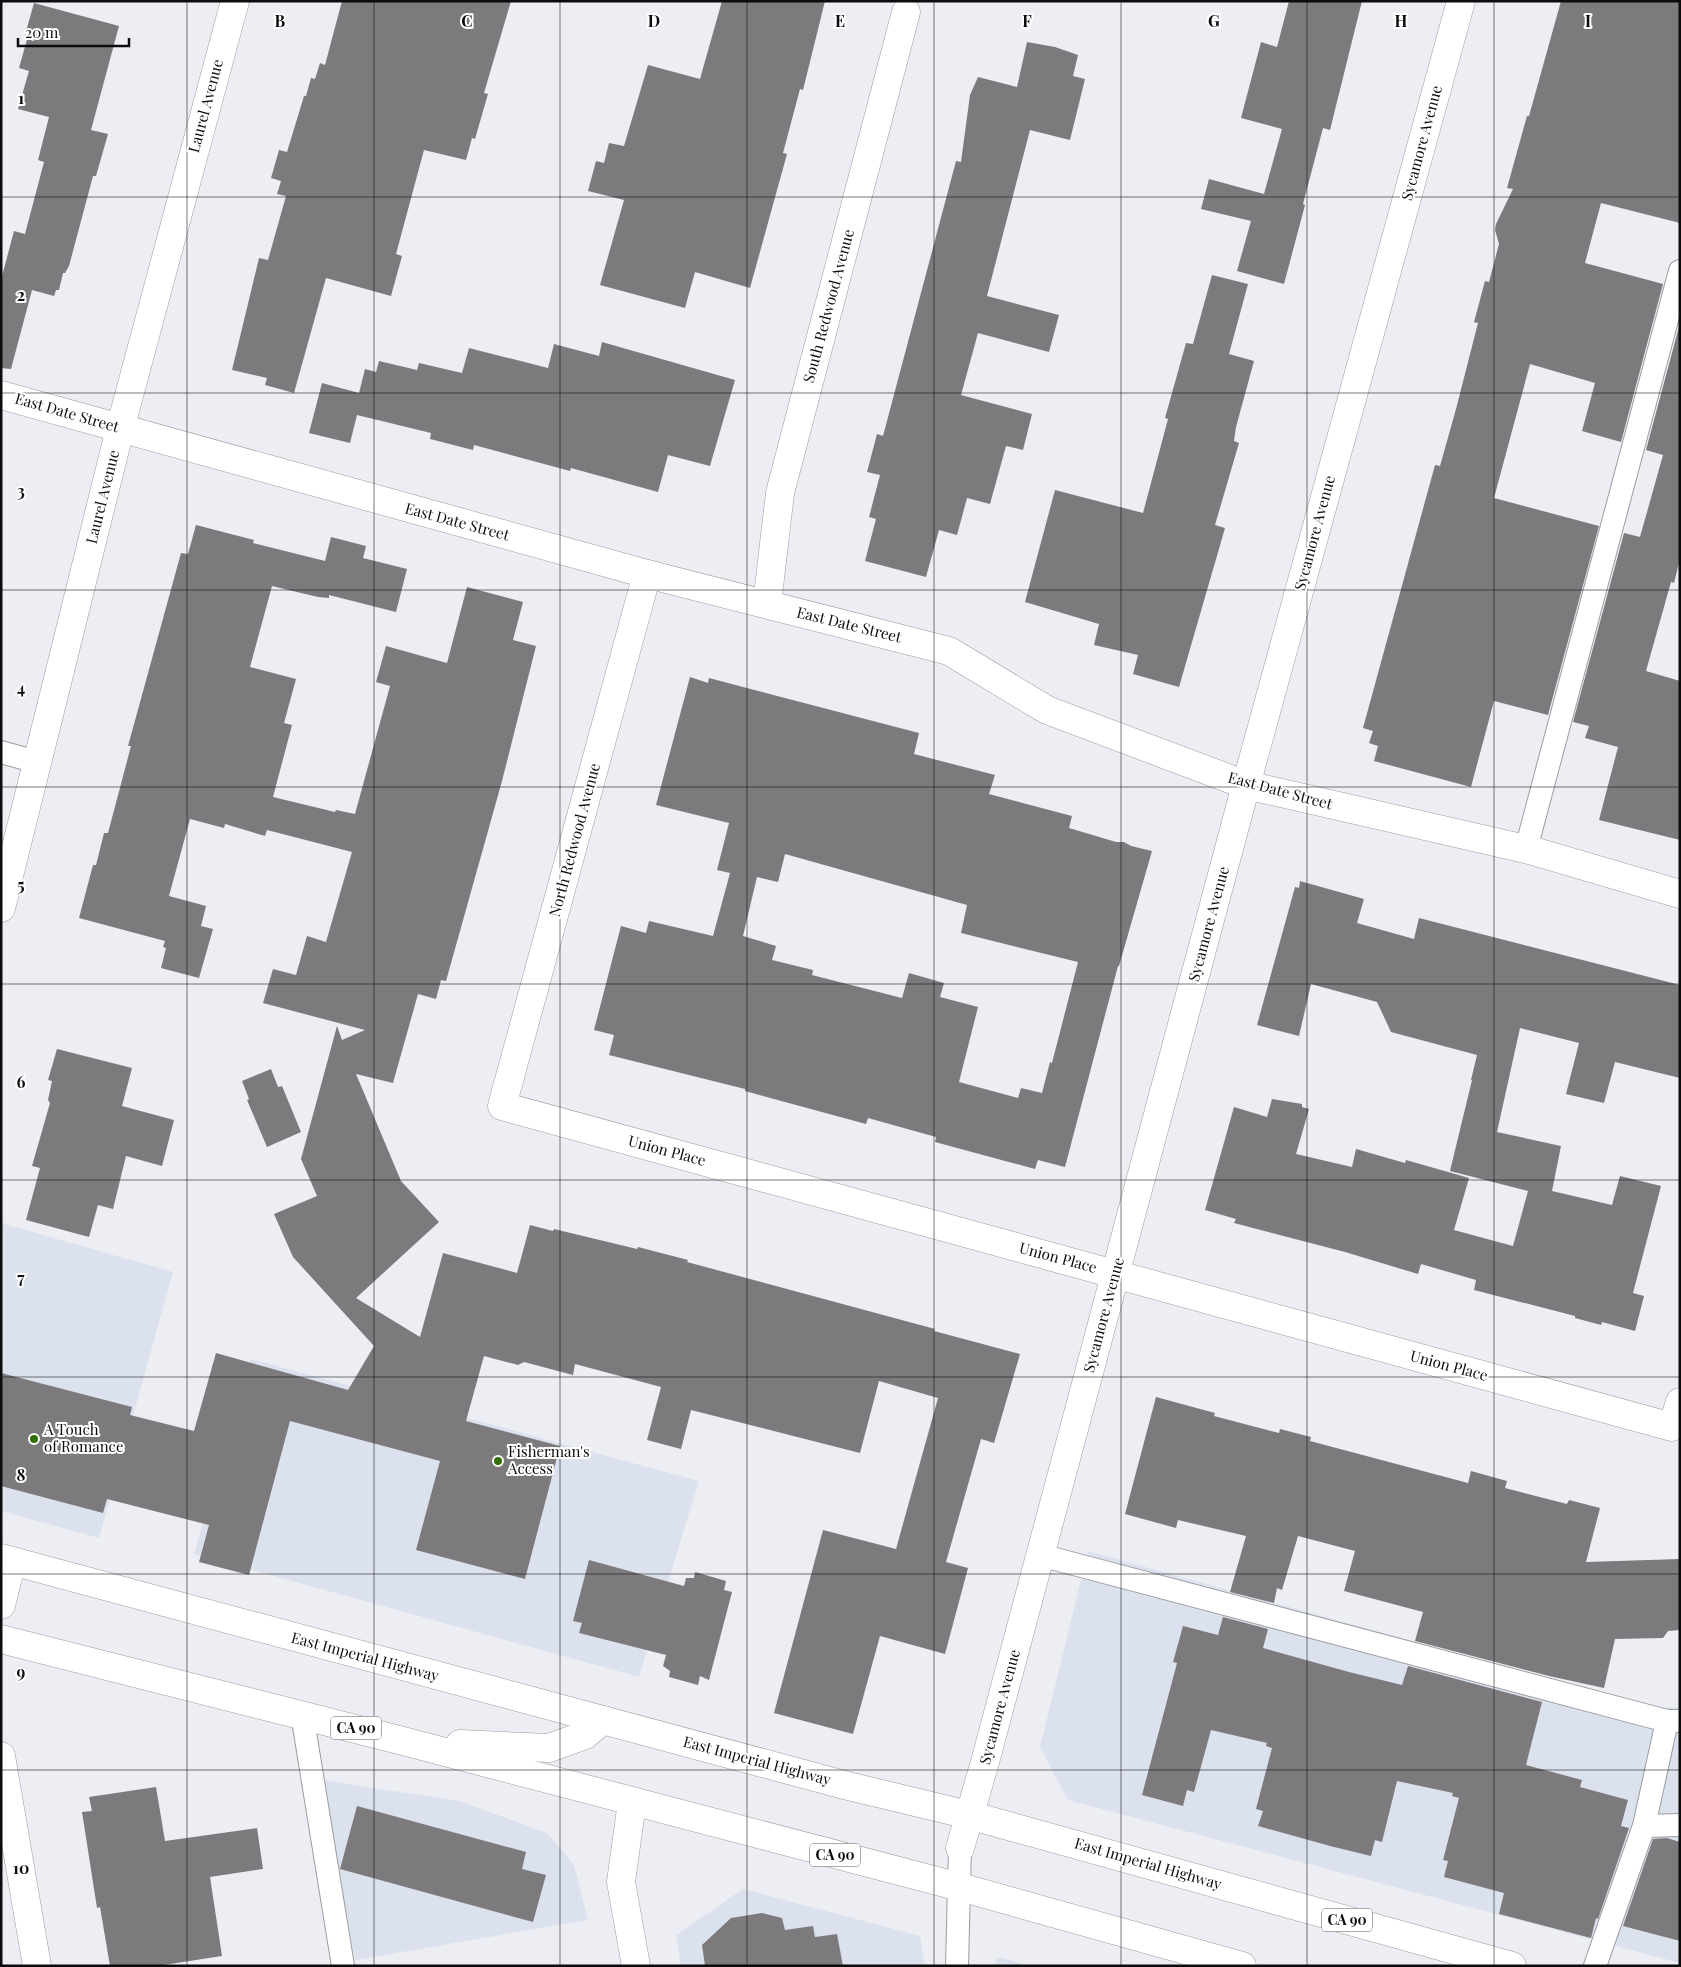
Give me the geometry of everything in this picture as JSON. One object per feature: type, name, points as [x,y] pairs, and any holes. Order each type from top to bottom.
[{"type":"street","name":"Laurel Avenue","points":[[1,908],[120,429],[234,1]]},
{"type":"street","name":"Sycamore Avenue","points":[[960,1848],[985,1762],[1246,785],[1461,1]]},
{"type":"street","name":"South Redwood Avenue","points":[[767,604],[780,493],[906,12]]},
{"type":"street","name":"East Date Street","points":[[1,395],[647,574],[949,651],[1047,710],[1246,785],[1526,849],[1680,894]]},
{"type":"street","name":"North Redwood Avenue","points":[[502,1106],[647,574]]},
{"type":"street","name":"Union Place","points":[[502,1106],[1115,1274],[1676,1414]]},
{"type":"street","name":"East Imperial Highway","points":[[7,1559],[848,1786],[969,1815],[1512,1966]]},
{"type":"street","points":[[1,1604],[7,1559]]},
{"type":"street","name":"CA 90","points":[[1,1639],[302,1714],[960,1888],[1242,1966]]},
{"type":"street","points":[[403,1741],[549,1748],[585,1735],[603,1720]]},
{"type":"street","points":[[1,1756],[37,1966]]},
{"type":"street","points":[[632,1802],[621,1882],[636,1966]]},
{"type":"lane","points":[[1526,849],[1680,271]]},
{"type":"lane","points":[[1,752],[37,762]]},
{"type":"lane","points":[[1040,1555],[1674,1721],[1644,1826],[1595,1966]]},
{"type":"lane","points":[[302,1714],[343,1966]]},
{"type":"lane","points":[[1644,1826],[1680,1825]]},
{"type":"lane","points":[[957,1966],[960,1848]]},
{"type":"shaded area","points":[[1,1223],[173,1272],[99,1538],[1,1511]]},
{"type":"shaded area","points":[[251,1359],[699,1481],[639,1677],[194,1554]]},
{"type":"shaded area","points":[[1088,1551],[1653,1708],[1680,1707],[1680,1963],[1068,1800],[1040,1747]]},
{"type":"shaded area","points":[[322,1780],[459,1801],[547,1833],[574,1865],[588,1920],[355,1960]]},
{"type":"shaded area","points":[[743,1889],[920,1936],[925,1966],[681,1966],[676,1935]]},
{"type":"shaded area","points":[[997,1957],[1031,1966],[995,1966]]},
{"type":"building","points":[[342,1],[511,1],[484,93],[488,94],[475,139],[472,138],[466,160],[424,150],[396,254],[402,256],[391,296],[326,278],[294,393],[265,385],[267,378],[232,370],[259,258],[268,260],[286,196],[277,194],[281,181],[271,178],[279,150],[287,152],[311,78],[315,79],[320,63],[325,65]]},
{"type":"building","points":[[722,1],[825,1],[803,90],[800,89],[783,153],[787,154],[750,288],[695,272],[685,308],[600,285],[624,200],[588,191],[596,161],[604,163],[609,143],[624,146],[648,65],[700,79]]},
{"type":"building","points":[[1289,1],[1362,1],[1330,130],[1323,128],[1284,284],[1237,271],[1251,221],[1201,209],[1209,179],[1264,194],[1282,129],[1241,118],[1261,42],[1277,47]]},
{"type":"building","points":[[1561,1],[1680,1],[1680,223],[1601,203],[1585,263],[1663,284],[1621,442],[1582,431],[1595,383],[1530,364],[1494,498],[1599,526],[1548,715],[1494,701],[1471,787],[1374,761],[1378,746],[1369,743],[1373,731],[1363,728],[1435,465],[1440,466],[1456,409],[1478,323],[1474,322],[1485,281],[1489,282],[1499,244],[1495,230],[1496,224],[1513,189],[1507,188]]},
{"type":"building","points":[[34,3],[119,26],[91,130],[108,134],[96,176],[93,176],[69,266],[65,273],[63,273],[59,290],[56,290],[54,296],[32,290],[11,369],[1,368],[1,280],[14,231],[25,234],[44,162],[38,160],[49,117],[18,109],[29,71],[19,68],[28,36],[25,35]]},
{"type":"building","points":[[1027,42],[1055,47],[1078,55],[1073,76],[1085,79],[1070,140],[1030,130],[987,296],[1059,315],[1049,352],[978,333],[961,395],[1032,414],[1023,450],[1006,446],[990,504],[967,498],[957,535],[939,530],[926,577],[865,561],[876,519],[869,517],[880,475],[867,472],[877,434],[883,436],[956,161],[961,162],[970,95],[978,77],[1017,87]]},
{"type":"building","points":[[1212,275],[1248,284],[1229,354],[1254,361],[1236,427],[1234,441],[1239,443],[1215,525],[1225,528],[1179,687],[1133,674],[1138,655],[1094,645],[1099,624],[1025,602],[1055,490],[1143,513],[1168,419],[1165,418],[1186,343],[1193,344]]},
{"type":"building","points":[[1680,323],[1680,559],[1674,583],[1671,582],[1646,671],[1680,681],[1680,840],[1599,820],[1618,747],[1585,738],[1589,726],[1573,722],[1624,533],[1640,537],[1663,455],[1646,450]]},
{"type":"building","points":[[602,342],[735,380],[710,466],[668,455],[658,492],[571,468],[570,471],[474,445],[473,450],[430,439],[431,433],[357,415],[350,443],[309,433],[322,383],[359,393],[365,369],[376,372],[379,361],[417,370],[419,363],[462,373],[469,348],[548,368],[554,344],[599,356]]},
{"type":"building","points":[[196,525],[254,540],[253,543],[325,561],[331,537],[366,546],[363,558],[407,569],[396,612],[329,595],[329,598],[318,597],[272,586],[250,667],[296,679],[284,723],[292,725],[273,797],[335,812],[336,810],[355,814],[390,686],[376,682],[386,646],[447,663],[467,587],[523,602],[513,640],[536,646],[502,781],[446,981],[441,980],[436,999],[418,994],[393,1083],[356,1074],[401,1181],[439,1222],[356,1298],[420,1337],[443,1253],[517,1273],[530,1225],[637,1249],[638,1247],[688,1260],[687,1262],[1020,1354],[994,1443],[981,1439],[946,1562],[968,1568],[945,1654],[880,1636],[853,1734],[774,1713],[823,1530],[896,1549],[938,1398],[879,1381],[860,1453],[691,1410],[681,1449],[647,1440],[661,1387],[575,1364],[573,1375],[524,1362],[518,1365],[484,1356],[466,1421],[560,1446],[525,1579],[416,1550],[440,1461],[290,1421],[249,1575],[199,1562],[209,1525],[107,1499],[103,1513],[1,1486],[1,1373],[132,1407],[130,1415],[194,1431],[216,1353],[348,1390],[374,1346],[293,1257],[274,1214],[317,1196],[301,1159],[337,1026],[342,1040],[365,1030],[263,1003],[273,969],[296,975],[307,936],[326,942],[352,852],[267,830],[265,836],[225,824],[224,828],[190,819],[169,896],[206,906],[201,926],[213,929],[199,978],[161,968],[166,948],[163,947],[165,941],[79,918],[93,865],[96,865],[104,833],[108,833],[131,746],[128,746],[181,553],[188,554]]},
{"type":"building","points":[[690,677],[708,683],[709,678],[919,733],[914,754],[995,775],[989,794],[1072,816],[1069,828],[1152,851],[1118,966],[1065,1167],[1038,1160],[1035,1169],[935,1142],[936,1137],[868,1118],[866,1124],[745,1091],[745,1089],[609,1055],[614,1035],[594,1030],[621,926],[646,933],[649,921],[713,936],[730,873],[717,870],[729,823],[656,805]],"holes":[[[785,854],[967,905],[961,933],[1078,962],[1052,1063],[1050,1062],[1042,1093],[1021,1088],[1018,1098],[959,1082],[978,1007],[940,997],[944,983],[909,973],[902,998],[812,975],[813,970],[772,960],[776,946],[743,936],[757,877],[778,882]]]},
{"type":"building","points":[[1300,881],[1364,899],[1357,923],[1414,939],[1419,918],[1680,985],[1680,1078],[1615,1062],[1604,1103],[1566,1094],[1579,1043],[1520,1028],[1497,1132],[1561,1146],[1552,1191],[1612,1205],[1620,1176],[1661,1186],[1633,1293],[1644,1296],[1635,1331],[1602,1322],[1601,1325],[1575,1318],[1575,1316],[1474,1290],[1476,1280],[1421,1264],[1418,1274],[1345,1252],[1234,1223],[1236,1219],[1205,1210],[1234,1107],[1267,1117],[1272,1099],[1302,1104],[1302,1107],[1309,1109],[1296,1154],[1352,1167],[1356,1149],[1405,1163],[1406,1160],[1469,1178],[1454,1230],[1513,1246],[1528,1191],[1450,1171],[1477,1055],[1391,1032],[1377,1002],[1311,984],[1299,1036],[1257,1025],[1295,887],[1299,888]]},
{"type":"building","points":[[57,1049],[132,1068],[122,1106],[174,1120],[162,1166],[126,1156],[113,1209],[98,1205],[89,1237],[26,1220],[40,1168],[32,1166],[50,1103],[48,1100],[52,1081],[48,1080]]},
{"type":"building","points":[[271,1069],[278,1087],[282,1086],[301,1132],[267,1147],[247,1100],[249,1099],[242,1081]]},
{"type":"building","points":[[1156,1397],[1215,1413],[1214,1416],[1279,1433],[1280,1429],[1311,1437],[1310,1441],[1468,1483],[1471,1471],[1507,1481],[1505,1488],[1567,1504],[1569,1500],[1600,1508],[1586,1562],[1680,1559],[1680,1630],[1668,1631],[1663,1638],[1615,1639],[1604,1688],[1549,1676],[1415,1641],[1423,1612],[1344,1591],[1355,1551],[1298,1536],[1282,1590],[1277,1588],[1274,1603],[1230,1592],[1246,1536],[1178,1520],[1176,1528],[1125,1514]]},
{"type":"building","points":[[589,1560],[684,1586],[686,1578],[694,1578],[695,1572],[726,1581],[724,1590],[732,1592],[709,1680],[700,1676],[698,1685],[669,1677],[670,1671],[663,1666],[666,1655],[579,1633],[582,1623],[573,1621]]},
{"type":"building","points":[[1223,1617],[1268,1629],[1263,1648],[1349,1672],[1402,1685],[1408,1666],[1542,1702],[1526,1765],[1582,1780],[1580,1787],[1628,1800],[1621,1826],[1629,1828],[1598,1919],[1596,1918],[1591,1938],[1499,1914],[1504,1893],[1444,1877],[1448,1861],[1443,1860],[1459,1798],[1452,1796],[1453,1793],[1397,1781],[1382,1842],[1375,1840],[1371,1856],[1330,1846],[1258,1826],[1263,1811],[1256,1809],[1272,1748],[1266,1746],[1267,1743],[1211,1730],[1194,1792],[1187,1790],[1183,1806],[1142,1795],[1177,1663],[1173,1662],[1183,1626],[1218,1635]]},
{"type":"building","points":[[156,1787],[165,1841],[257,1828],[263,1869],[210,1877],[222,1956],[157,1966],[110,1966],[100,1907],[97,1908],[82,1812],[92,1811],[89,1797]]},
{"type":"building","points":[[357,1806],[526,1852],[522,1869],[546,1875],[533,1922],[340,1869]]},
{"type":"building","points":[[1667,1838],[1680,1842],[1680,1941],[1623,1926],[1653,1839]]},
{"type":"building","points":[[762,1913],[782,1918],[785,1930],[813,1926],[815,1937],[837,1934],[843,1966],[705,1966],[702,1945],[731,1918]]},
{"type":"place","name":"A Touch of Romance","points":[[34,1439]]},
{"type":"place","name":"Fisherman's Access","points":[[498,1461]]}]
